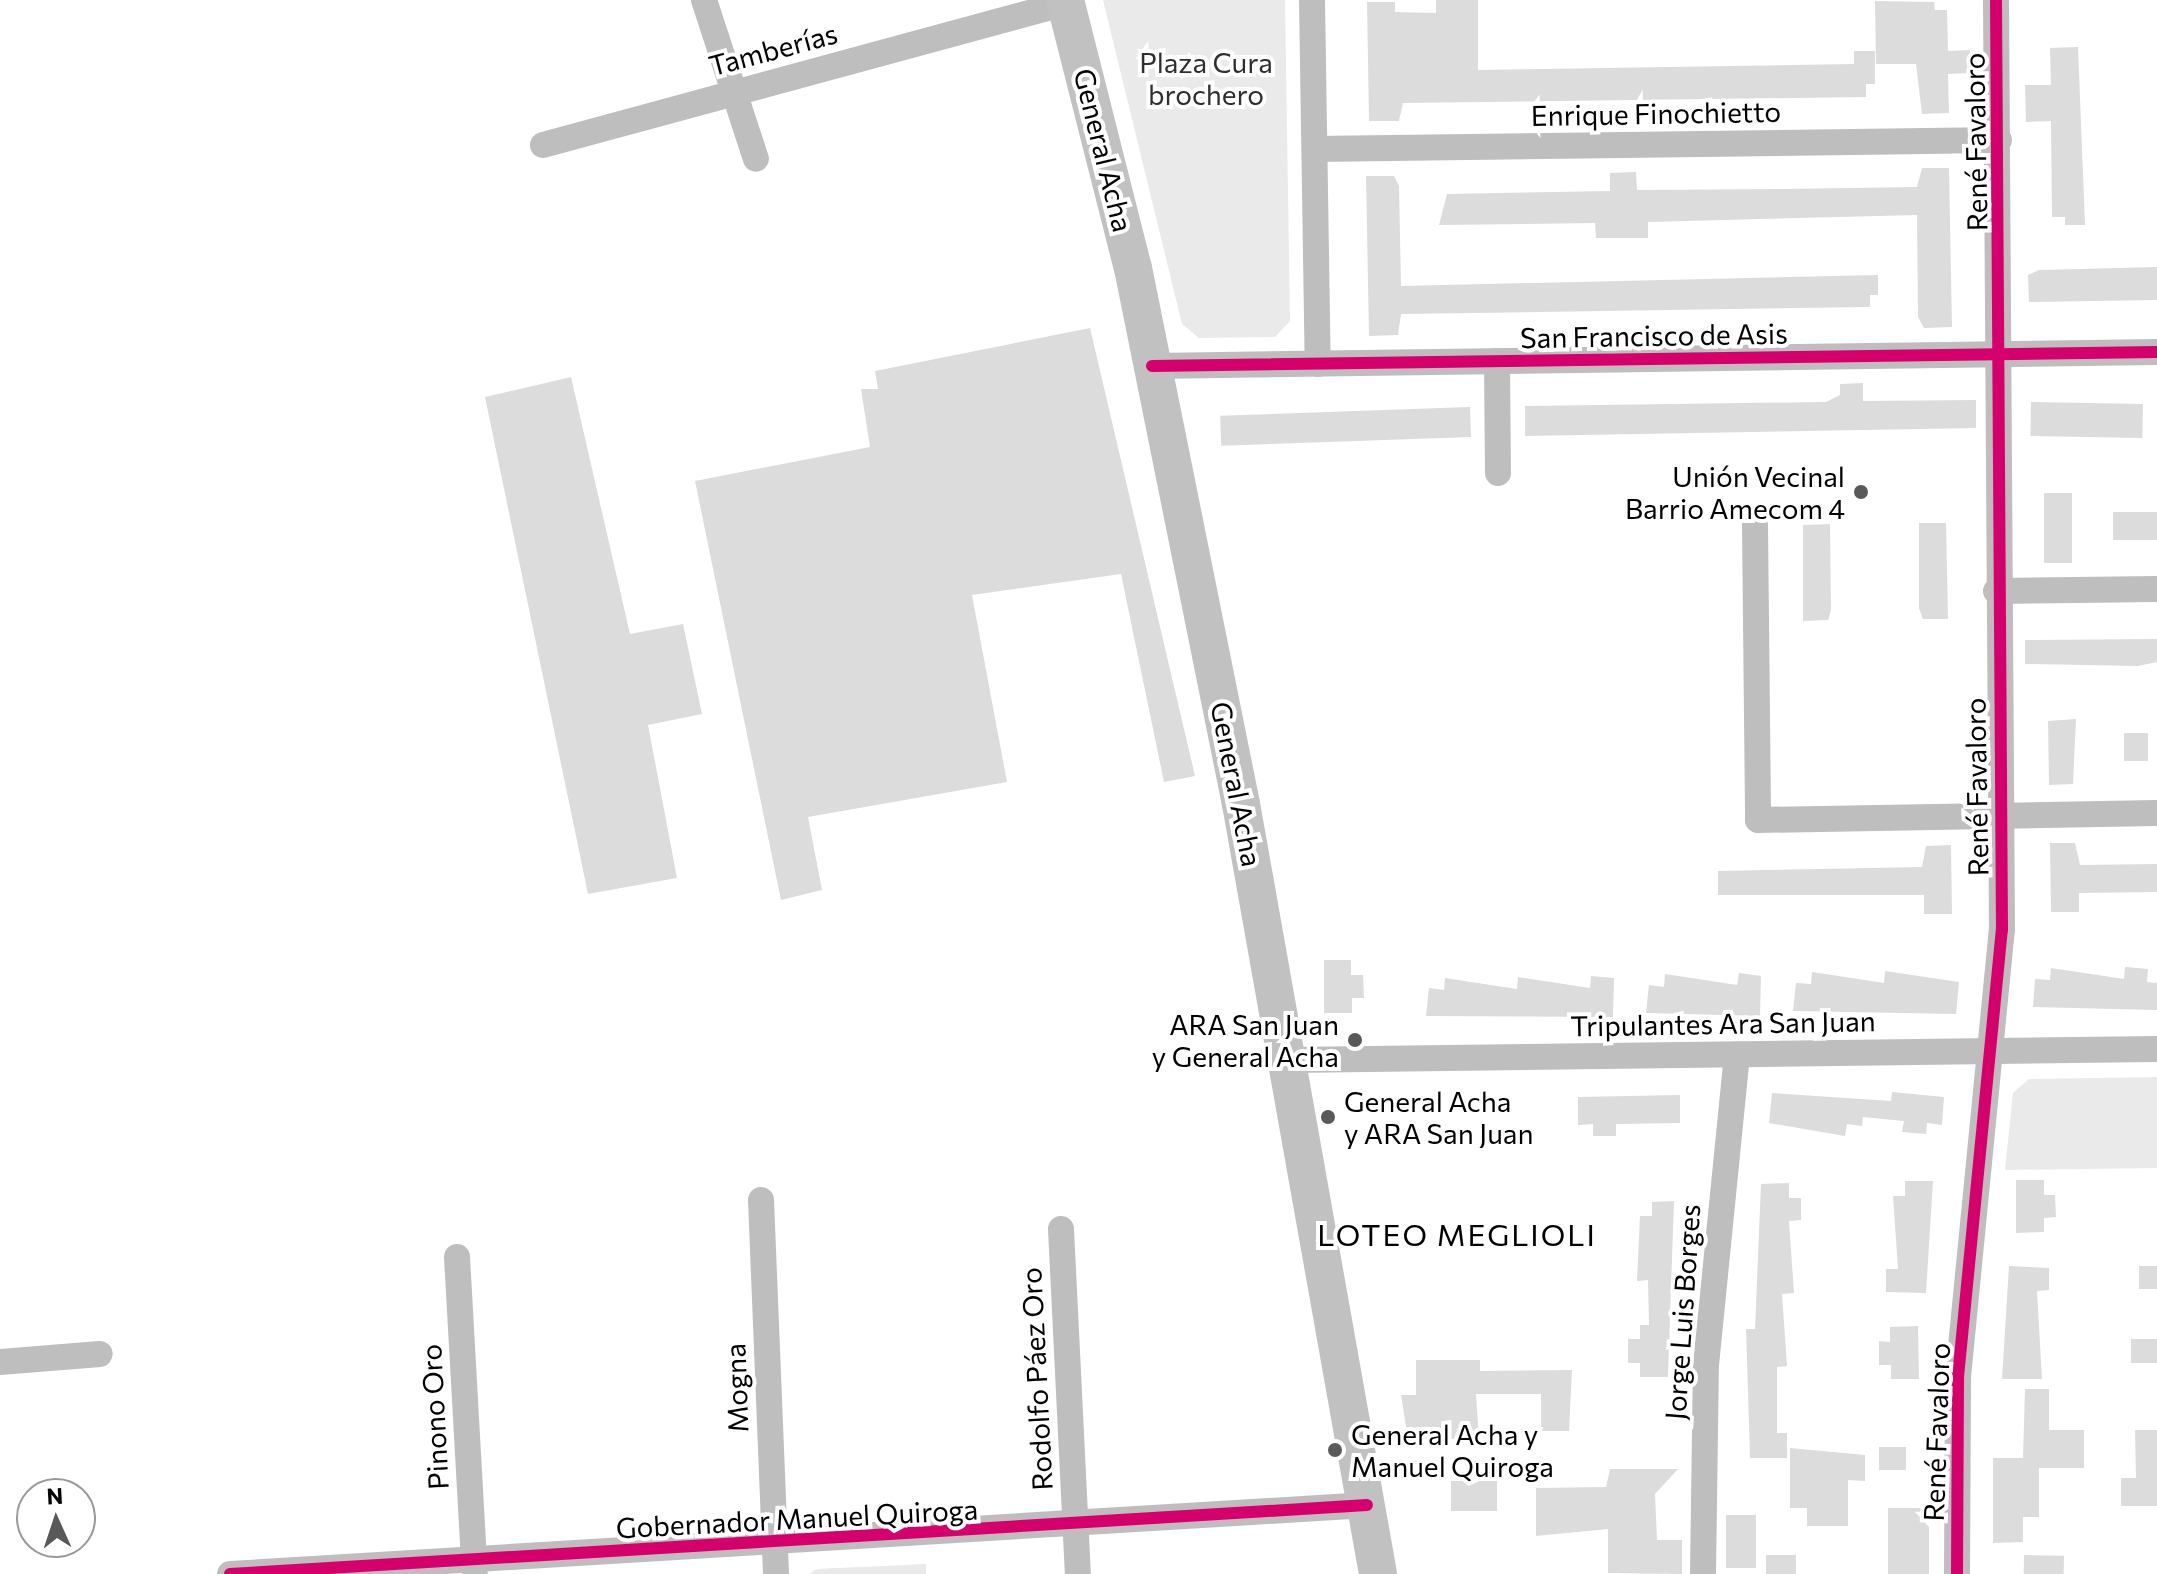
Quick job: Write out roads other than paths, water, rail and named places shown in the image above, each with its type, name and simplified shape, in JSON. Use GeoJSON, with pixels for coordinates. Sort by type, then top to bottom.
{"type":"FeatureCollection","features":[{"type":"Feature","properties":{"kind":"main road","name":"General Acha"},"geometry":{"type":"LineString","coordinates":[[1066,2],[1152,366],[1290,1060],[1378,1574]]}},
{"type":"Feature","properties":{"kind":"street"},"geometry":{"type":"LineString","coordinates":[[704,0],[731,94],[756,159]]}},
{"type":"Feature","properties":{"kind":"street"},"geometry":{"type":"LineString","coordinates":[[1312,0],[1318,364]]}},
{"type":"Feature","properties":{"kind":"street","name":"René Favaloro"},"geometry":{"type":"LineString","coordinates":[[1957,1574],[1958,1377],[2002,930],[1996,591],[2003,354],[1996,0]]}},
{"type":"Feature","properties":{"kind":"street","name":"Tamberías"},"geometry":{"type":"LineString","coordinates":[[543,145],[1066,2]]}},
{"type":"Feature","properties":{"kind":"street","name":"Enrique Finochietto"},"geometry":{"type":"LineString","coordinates":[[1315,149],[1999,140]]}},
{"type":"Feature","properties":{"kind":"street","name":"San Francisco de Asis"},"geometry":{"type":"LineString","coordinates":[[1152,366],[2157,352]]}},
{"type":"Feature","properties":{"kind":"street"},"geometry":{"type":"LineString","coordinates":[[1497,361],[1498,473]]}},
{"type":"Feature","properties":{"kind":"street"},"geometry":{"type":"LineString","coordinates":[[1755,525],[1758,820],[2157,813]]}},
{"type":"Feature","properties":{"kind":"street"},"geometry":{"type":"LineString","coordinates":[[1996,591],[2157,589]]}},
{"type":"Feature","properties":{"kind":"street","name":"Tripulantes Ara San Juan"},"geometry":{"type":"LineString","coordinates":[[1290,1060],[2157,1049]]}},
{"type":"Feature","properties":{"kind":"street","name":"Jorge Luis Borges"},"geometry":{"type":"LineString","coordinates":[[1703,1574],[1706,1365],[1737,1055]]}},
{"type":"Feature","properties":{"kind":"street","name":"Mogna"},"geometry":{"type":"LineString","coordinates":[[761,1200],[776,1574]]}},
{"type":"Feature","properties":{"kind":"street","name":"Rodolfo Páez Oro"},"geometry":{"type":"LineString","coordinates":[[1061,1229],[1078,1574]]}},
{"type":"Feature","properties":{"kind":"street","name":"Pinono Oro"},"geometry":{"type":"LineString","coordinates":[[457,1257],[475,1567]]}},
{"type":"Feature","properties":{"kind":"street"},"geometry":{"type":"LineString","coordinates":[[0,1362],[100,1354]]}},
{"type":"Feature","properties":{"kind":"street","name":"Gobernador Manuel Quiroga"},"geometry":{"type":"LineString","coordinates":[[230,1574],[475,1567],[1367,1505]]}},
{"type":"Feature","properties":{"kind":"place","name":"Unión Vecinal Barrio Amecom 4"},"geometry":{"type":"Point","coordinates":[1861,492]}},
{"type":"Feature","properties":{"kind":"place","name":"ARA San Juan y General Acha"},"geometry":{"type":"Point","coordinates":[1355,1040]}},
{"type":"Feature","properties":{"kind":"place","name":"General Acha y ARA San Juan"},"geometry":{"type":"Point","coordinates":[1328,1117]}},
{"type":"Feature","properties":{"kind":"place","name":"General Acha y Manuel Quiroga"},"geometry":{"type":"Point","coordinates":[1335,1450]}},
{"type":"Feature","properties":{"kind":"district","name":"LOTEO MEGLIOLI"},"geometry":{"type":"Point","coordinates":[1457,1234]}},
{"type":"Feature","properties":{"kind":"park label","name":"Plaza Cura brochero"},"geometry":{"type":"Point","coordinates":[1206,78]}}]}
